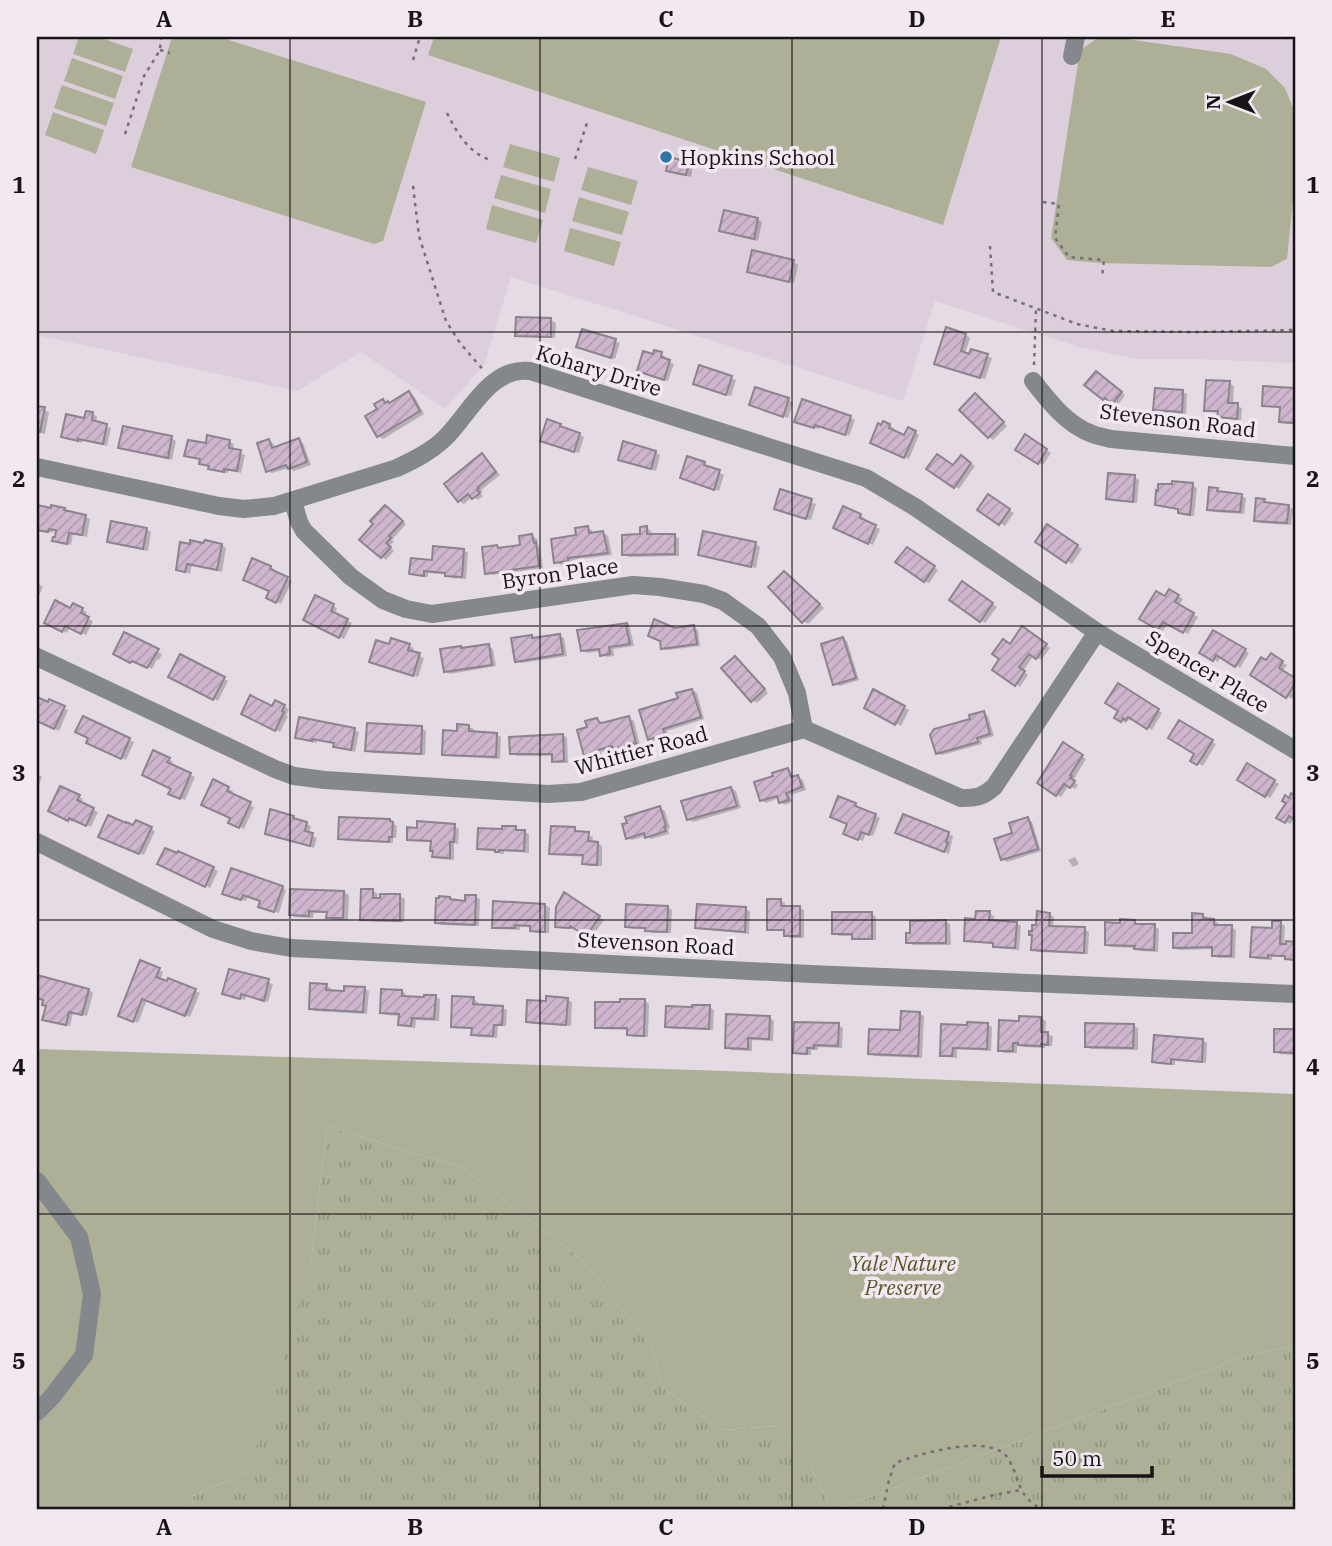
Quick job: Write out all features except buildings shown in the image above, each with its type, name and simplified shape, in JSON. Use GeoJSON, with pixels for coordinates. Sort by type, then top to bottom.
{"type":"FeatureCollection","features":[{"type":"Feature","properties":{"kind":"street"},"geometry":{"type":"LineString","coordinates":[[1072,56],[1076,37]]}},
{"type":"Feature","properties":{"kind":"street","name":"Kohary Drive"},"geometry":{"type":"LineString","coordinates":[[495,381],[511,372],[530,372],[866,478],[915,507],[1097,632]]}},
{"type":"Feature","properties":{"kind":"street"},"geometry":{"type":"LineString","coordinates":[[37,467],[219,506],[258,508],[293,501],[397,468],[416,459],[445,438],[495,381]]}},
{"type":"Feature","properties":{"kind":"street","name":"Stevenson Road"},"geometry":{"type":"LineString","coordinates":[[1033,381],[1049,401],[1089,433],[1111,439],[1295,456]]}},
{"type":"Feature","properties":{"kind":"street","name":"Byron Place"},"geometry":{"type":"LineString","coordinates":[[293,501],[299,522],[313,541],[351,577],[383,600],[406,610],[432,614],[633,585],[684,590],[723,601],[758,626],[782,657],[797,693],[804,729]]}},
{"type":"Feature","properties":{"kind":"street"},"geometry":{"type":"LineString","coordinates":[[804,729],[961,798],[976,798],[994,787],[1097,632]]}},
{"type":"Feature","properties":{"kind":"street","name":"Spencer Place"},"geometry":{"type":"LineString","coordinates":[[1097,632],[1295,750]]}},
{"type":"Feature","properties":{"kind":"street","name":"Whittier Road"},"geometry":{"type":"LineString","coordinates":[[37,657],[275,769],[294,776],[325,780],[548,794],[580,792],[804,729]]}},
{"type":"Feature","properties":{"kind":"street","name":"Stevenson Road"},"geometry":{"type":"LineString","coordinates":[[37,842],[213,929],[251,941],[291,948],[811,974],[1295,994]]}},
{"type":"Feature","properties":{"kind":"street"},"geometry":{"type":"LineString","coordinates":[[37,1181],[79,1237],[92,1294],[84,1356],[37,1412]]}},
{"type":"Feature","properties":{"kind":"path"},"geometry":{"type":"LineString","coordinates":[[124,134],[144,75],[160,50],[161,37]]}},
{"type":"Feature","properties":{"kind":"path"},"geometry":{"type":"LineString","coordinates":[[413,60],[420,37]]}},
{"type":"Feature","properties":{"kind":"path"},"geometry":{"type":"LineString","coordinates":[[1224,37],[1295,38]]}},
{"type":"Feature","properties":{"kind":"path"},"geometry":{"type":"LineString","coordinates":[[160,50],[170,53]]}},
{"type":"Feature","properties":{"kind":"path"},"geometry":{"type":"LineString","coordinates":[[447,113],[467,145],[490,160]]}},
{"type":"Feature","properties":{"kind":"path"},"geometry":{"type":"LineString","coordinates":[[575,159],[588,120]]}},
{"type":"Feature","properties":{"kind":"path"},"geometry":{"type":"LineString","coordinates":[[413,186],[419,236],[446,321],[469,354],[495,381]]}},
{"type":"Feature","properties":{"kind":"path"},"geometry":{"type":"LineString","coordinates":[[1043,202],[1059,204],[1055,237],[1069,257],[1104,260],[1102,277]]}},
{"type":"Feature","properties":{"kind":"path"},"geometry":{"type":"LineString","coordinates":[[990,246],[993,292],[1077,324],[1113,331],[1295,330]]}},
{"type":"Feature","properties":{"kind":"path"},"geometry":{"type":"LineString","coordinates":[[1033,381],[1036,309]]}},
{"type":"Feature","properties":{"kind":"path"},"geometry":{"type":"LineString","coordinates":[[883,1509],[895,1463],[940,1449],[963,1446],[993,1448],[1008,1457],[1024,1496],[1041,1509]]}},
{"type":"Feature","properties":{"kind":"path"},"geometry":{"type":"LineString","coordinates":[[941,1509],[1021,1490]]}},
{"type":"Feature","properties":{"kind":"shaded area","name":"Hopkins School"},"geometry":{"type":"Polygon","coordinates":[[[37,37],[1295,37],[1295,363],[1136,359],[1079,347],[935,301],[903,401],[511,277],[484,365],[445,409],[361,352],[297,391],[37,335],[37,37]]]}},
{"type":"Feature","properties":{"kind":"green space"},"geometry":{"type":"Polygon","coordinates":[[[79,37],[98,37],[133,49],[125,72],[73,54],[79,37]]]}},
{"type":"Feature","properties":{"kind":"green space"},"geometry":{"type":"Polygon","coordinates":[[[172,37],[219,37],[426,102],[383,241],[374,244],[131,167],[172,37]]]}},
{"type":"Feature","properties":{"kind":"green space"},"geometry":{"type":"Polygon","coordinates":[[[434,37],[1001,37],[943,225],[428,55],[434,37]]]}},
{"type":"Feature","properties":{"kind":"green space"},"geometry":{"type":"Polygon","coordinates":[[[1099,37],[1231,54],[1266,69],[1285,88],[1295,113],[1295,180],[1287,259],[1271,267],[1067,260],[1051,238],[1080,50],[1099,37]]]}},
{"type":"Feature","properties":{"kind":"green space"},"geometry":{"type":"Polygon","coordinates":[[[72,58],[123,76],[115,99],[64,81],[72,58]]]}},
{"type":"Feature","properties":{"kind":"green space"},"geometry":{"type":"Polygon","coordinates":[[[62,85],[114,103],[106,126],[54,108],[62,85]]]}},
{"type":"Feature","properties":{"kind":"green space"},"geometry":{"type":"Polygon","coordinates":[[[53,112],[104,130],[96,154],[45,135],[53,112]]]}},
{"type":"Feature","properties":{"kind":"green space"},"geometry":{"type":"Polygon","coordinates":[[[510,144],[560,158],[554,182],[503,167],[510,144]]]}},
{"type":"Feature","properties":{"kind":"green space"},"geometry":{"type":"Polygon","coordinates":[[[588,167],[638,181],[631,205],[581,190],[588,167]]]}},
{"type":"Feature","properties":{"kind":"green space"},"geometry":{"type":"Polygon","coordinates":[[[501,175],[551,189],[545,213],[494,198],[501,175]]]}},
{"type":"Feature","properties":{"kind":"green space"},"geometry":{"type":"Polygon","coordinates":[[[579,197],[629,212],[622,235],[572,221],[579,197]]]}},
{"type":"Feature","properties":{"kind":"green space"},"geometry":{"type":"Polygon","coordinates":[[[492,205],[543,220],[536,243],[486,229],[492,205]]]}},
{"type":"Feature","properties":{"kind":"green space"},"geometry":{"type":"Polygon","coordinates":[[[570,228],[621,242],[614,266],[564,251],[570,228]]]}},
{"type":"Feature","properties":{"kind":"green space","name":"Yale Nature Preserve"},"geometry":{"type":"Polygon","coordinates":[[[37,1049],[726,1071],[1295,1094],[1295,1345],[1243,1357],[838,1509],[831,1509],[809,1463],[777,1426],[723,1430],[663,1388],[651,1345],[583,1261],[463,1168],[327,1126],[311,1262],[269,1411],[247,1472],[193,1496],[191,1509],[37,1509],[37,1049]]]}},
{"type":"Feature","properties":{"kind":"green space"},"geometry":{"type":"Polygon","coordinates":[[[327,1126],[463,1168],[583,1261],[651,1345],[663,1388],[723,1430],[777,1426],[809,1463],[831,1509],[191,1509],[193,1496],[247,1472],[311,1262],[327,1126]]]}},
{"type":"Feature","properties":{"kind":"green space"},"geometry":{"type":"Polygon","coordinates":[[[1295,1345],[1295,1509],[838,1509],[1243,1357],[1295,1345]]]}},
{"type":"Feature","properties":{"kind":"place","name":"Hopkins School"},"geometry":{"type":"Point","coordinates":[666,157]}}]}
